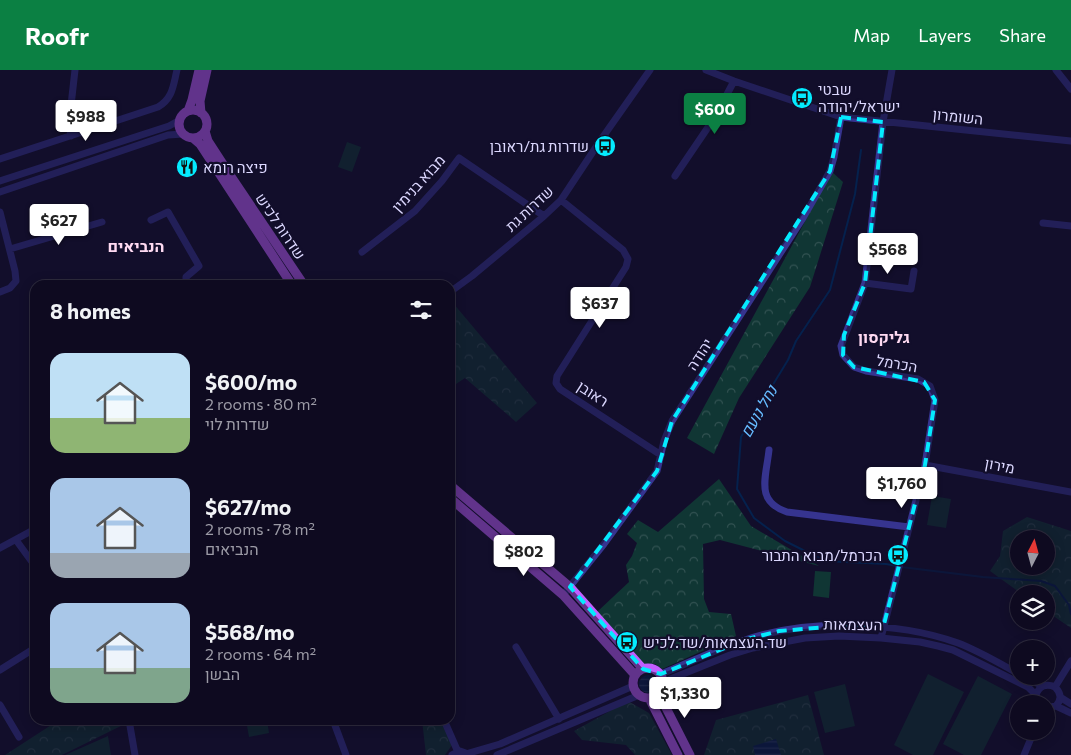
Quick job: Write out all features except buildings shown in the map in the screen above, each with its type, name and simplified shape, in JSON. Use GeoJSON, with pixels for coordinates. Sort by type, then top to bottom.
{"type":"FeatureCollection","features":[{"type":"Feature","properties":{"kind":"main road"},"geometry":{"type":"LineString","coordinates":[[188,111],[199,70]]}},
{"type":"Feature","properties":{"kind":"main road"},"geometry":{"type":"LineString","coordinates":[[201,113],[200,101],[207,70]]}},
{"type":"Feature","properties":{"kind":"main road"},"geometry":{"type":"LineString","coordinates":[[194,110],[201,113],[207,123],[205,131],[198,137],[192,138],[183,134],[180,128],[182,115],[194,110]]}},
{"type":"Feature","properties":{"kind":"main road","name":"שדרות לכיש"},"geometry":{"type":"LineString","coordinates":[[205,131],[208,140],[232,178],[301,280]]}},
{"type":"Feature","properties":{"kind":"main road","name":"שדרות לכיש"},"geometry":{"type":"LineString","coordinates":[[192,138],[200,144],[289,280]]}},
{"type":"Feature","properties":{"kind":"main road"},"geometry":{"type":"LineString","coordinates":[[455,489],[570,587],[643,669]]}},
{"type":"Feature","properties":{"kind":"main road"},"geometry":{"type":"LineString","coordinates":[[455,502],[563,595],[635,675]]}},
{"type":"Feature","properties":{"kind":"main road"},"geometry":{"type":"LineString","coordinates":[[658,694],[649,698],[638,695],[633,686],[635,675],[643,669],[651,668],[662,678],[658,694],[690,755]]}},
{"type":"Feature","properties":{"kind":"main road"},"geometry":{"type":"LineString","coordinates":[[649,698],[678,755]]}},
{"type":"Feature","properties":{"kind":"street"},"geometry":{"type":"LineString","coordinates":[[71,136],[69,123],[75,70]]}},
{"type":"Feature","properties":{"kind":"street"},"geometry":{"type":"LineString","coordinates":[[0,159],[158,107],[165,103],[171,94],[177,70]]}},
{"type":"Feature","properties":{"kind":"street","name":"שדרות גת"},"geometry":{"type":"LineString","coordinates":[[455,288],[561,200],[649,70]]}},
{"type":"Feature","properties":{"kind":"street","name":"השומרון"},"geometry":{"type":"LineString","coordinates":[[707,70],[841,117],[1071,141]]}},
{"type":"Feature","properties":{"kind":"street","name":"הכרמל"},"geometry":{"type":"LineString","coordinates":[[881,638],[924,464],[935,405],[934,394],[930,386],[918,379],[866,371],[854,367],[843,355],[841,346],[865,284],[892,70]]}},
{"type":"Feature","properties":{"kind":"street"},"geometry":{"type":"LineString","coordinates":[[1056,70],[1071,89]]}},
{"type":"Feature","properties":{"kind":"street"},"geometry":{"type":"LineString","coordinates":[[675,176],[715,117],[734,81]]}},
{"type":"Feature","properties":{"kind":"street","name":"יהודה"},"geometry":{"type":"LineString","coordinates":[[563,595],[615,530],[657,471],[664,442],[672,421],[803,218],[830,171],[841,117]]}},
{"type":"Feature","properties":{"kind":"street"},"geometry":{"type":"LineString","coordinates":[[0,181],[169,126],[180,120]]}},
{"type":"Feature","properties":{"kind":"street"},"geometry":{"type":"LineString","coordinates":[[0,192],[168,135],[183,134]]}},
{"type":"Feature","properties":{"kind":"street","name":"מבוא בנימין"},"geometry":{"type":"LineString","coordinates":[[362,252],[415,211],[442,181],[459,158],[544,216]]}},
{"type":"Feature","properties":{"kind":"street","name":"ראובן"},"geometry":{"type":"LineString","coordinates":[[561,200],[623,250],[628,259],[626,268],[557,376],[556,383],[560,389],[661,455]]}},
{"type":"Feature","properties":{"kind":"street"},"geometry":{"type":"LineString","coordinates":[[0,212],[16,281],[10,288],[0,292]]}},
{"type":"Feature","properties":{"kind":"street"},"geometry":{"type":"LineString","coordinates":[[151,220],[168,212],[199,266],[186,277],[186,280]]}},
{"type":"Feature","properties":{"kind":"street"},"geometry":{"type":"LineString","coordinates":[[10,249],[102,222]]}},
{"type":"Feature","properties":{"kind":"street"},"geometry":{"type":"LineString","coordinates":[[1043,223],[1071,226]]}},
{"type":"Feature","properties":{"kind":"street"},"geometry":{"type":"LineString","coordinates":[[865,284],[911,289],[914,271]]}},
{"type":"Feature","properties":{"kind":"street"},"geometry":{"type":"LineString","coordinates":[[769,450],[765,489],[767,499],[771,505],[787,512],[909,527]]}},
{"type":"Feature","properties":{"kind":"street","name":"מירון"},"geometry":{"type":"LineString","coordinates":[[924,464],[1071,492]]}},
{"type":"Feature","properties":{"kind":"street"},"geometry":{"type":"LineString","coordinates":[[0,548],[30,532]]}},
{"type":"Feature","properties":{"kind":"street"},"geometry":{"type":"LineString","coordinates":[[16,540],[30,559]]}},
{"type":"Feature","properties":{"kind":"street","name":"העצמאות"},"geometry":{"type":"LineString","coordinates":[[662,678],[744,640],[779,631],[841,626],[884,628],[922,633],[957,643],[981,653],[1010,669]]}},
{"type":"Feature","properties":{"kind":"street","name":"העצמאות"},"geometry":{"type":"LineString","coordinates":[[662,678],[771,643],[804,638],[839,636],[920,642],[953,650],[1028,687],[1036,695]]}},
{"type":"Feature","properties":{"kind":"street"},"geometry":{"type":"LineString","coordinates":[[516,646],[559,719]]}},
{"type":"Feature","properties":{"kind":"street"},"geometry":{"type":"LineString","coordinates":[[0,670],[30,651]]}},
{"type":"Feature","properties":{"kind":"street"},"geometry":{"type":"LineString","coordinates":[[1055,687],[1071,660]]}},
{"type":"Feature","properties":{"kind":"street"},"geometry":{"type":"LineString","coordinates":[[446,725],[455,753],[470,754],[500,744],[633,686]]}},
{"type":"Feature","properties":{"kind":"street"},"geometry":{"type":"LineString","coordinates":[[1036,695],[1043,686],[1055,687],[1060,697],[1056,706],[1071,713]]}},
{"type":"Feature","properties":{"kind":"street"},"geometry":{"type":"LineString","coordinates":[[498,755],[638,695]]}},
{"type":"Feature","properties":{"kind":"street"},"geometry":{"type":"LineString","coordinates":[[1060,697],[1071,704]]}},
{"type":"Feature","properties":{"kind":"street"},"geometry":{"type":"LineString","coordinates":[[0,705],[19,737]]}},
{"type":"Feature","properties":{"kind":"street"},"geometry":{"type":"LineString","coordinates":[[129,725],[135,755]]}},
{"type":"Feature","properties":{"kind":"street"},"geometry":{"type":"LineString","coordinates":[[335,725],[346,755]]}},
{"type":"Feature","properties":{"kind":"street"},"geometry":{"type":"LineString","coordinates":[[1024,755],[1030,740]]}},
{"type":"Feature","properties":{"kind":"highlighted area"},"geometry":{"type":"Polygon","coordinates":[[[841,117],[883,122],[865,283],[844,335],[843,355],[854,367],[924,382],[935,400],[925,465],[883,628],[841,626],[779,631],[744,640],[661,674],[643,669],[570,587],[657,471],[672,421],[830,171],[841,117]]]}},
{"type":"Feature","properties":{"kind":"green space"},"geometry":{"type":"Polygon","coordinates":[[[347,142],[361,147],[352,172],[338,167],[347,142]]]}},
{"type":"Feature","properties":{"kind":"green space"},"geometry":{"type":"Polygon","coordinates":[[[832,172],[843,182],[810,287],[739,398],[714,454],[687,438],[832,172]]]}},
{"type":"Feature","properties":{"kind":"green space"},"geometry":{"type":"Polygon","coordinates":[[[455,305],[537,403],[516,422],[465,378],[455,385],[455,305]]]}},
{"type":"Feature","properties":{"kind":"green space"},"geometry":{"type":"Polygon","coordinates":[[[719,479],[751,526],[819,566],[720,540],[703,544],[704,599],[709,612],[731,614],[736,636],[662,669],[655,664],[644,664],[597,612],[629,582],[626,565],[637,543],[627,534],[638,520],[658,532],[719,479]]]}},
{"type":"Feature","properties":{"kind":"green space"},"geometry":{"type":"Polygon","coordinates":[[[932,496],[951,499],[946,528],[927,525],[932,496]]]}},
{"type":"Feature","properties":{"kind":"green space"},"geometry":{"type":"Polygon","coordinates":[[[1027,517],[1071,531],[1071,628],[1055,617],[1055,585],[1010,585],[990,571],[1000,556],[1003,531],[1027,517]]]}},
{"type":"Feature","properties":{"kind":"green space"},"geometry":{"type":"Polygon","coordinates":[[[815,571],[831,572],[829,598],[813,596],[815,571]]]}},
{"type":"Feature","properties":{"kind":"green space"},"geometry":{"type":"Polygon","coordinates":[[[928,674],[964,692],[933,755],[913,755],[894,745],[928,674]]]}},
{"type":"Feature","properties":{"kind":"green space"},"geometry":{"type":"Polygon","coordinates":[[[978,676],[1012,694],[981,755],[964,755],[943,744],[978,676]]]}},
{"type":"Feature","properties":{"kind":"green space"},"geometry":{"type":"Polygon","coordinates":[[[845,684],[855,726],[825,733],[814,692],[845,684]]]}},
{"type":"Feature","properties":{"kind":"green space"},"geometry":{"type":"Polygon","coordinates":[[[808,695],[824,755],[704,755],[716,720],[808,695]]]}},
{"type":"Feature","properties":{"kind":"green space"},"geometry":{"type":"Polygon","coordinates":[[[628,701],[649,713],[672,755],[635,755],[626,745],[582,740],[574,731],[628,701]]]}},
{"type":"Feature","properties":{"kind":"green space"},"geometry":{"type":"Polygon","coordinates":[[[51,725],[123,725],[62,755],[5,755],[51,725]]]}},
{"type":"Feature","properties":{"kind":"green space"},"geometry":{"type":"Polygon","coordinates":[[[247,725],[268,725],[269,733],[249,737],[247,725]]]}},
{"type":"Feature","properties":{"kind":"green space"},"geometry":{"type":"Polygon","coordinates":[[[423,725],[443,725],[452,745],[445,755],[426,755],[423,725]]]}},
{"type":"Feature","properties":{"kind":"green space"},"geometry":{"type":"Polygon","coordinates":[[[108,736],[111,755],[65,755],[108,736]]]}},
{"type":"Feature","properties":{"kind":"water"},"geometry":{"type":"Polygon","coordinates":[[[648,675],[654,678],[657,684],[654,690],[648,693],[642,690],[639,684],[642,678],[648,675]]]}},
{"type":"Feature","properties":{"kind":"water"},"geometry":{"type":"Polygon","coordinates":[[[776,739],[781,755],[755,755],[753,746],[776,739]]]}},
{"type":"Feature","properties":{"kind":"waterway","name":"נחל נועם"},"geometry":{"type":"LineString","coordinates":[[861,150],[855,194],[830,290],[796,341],[788,360],[741,437],[737,489],[754,518],[785,541],[825,561],[897,566]]}},
{"type":"Feature","properties":{"kind":"waterway","name":"נחל נועם"},"geometry":{"type":"LineString","coordinates":[[901,567],[983,577],[1041,581],[1055,586],[1069,605],[1071,614]]}},
{"type":"Feature","properties":{"kind":"place","name":"שבטי ישראל/יהודה"},"geometry":{"type":"Point","coordinates":[802,98]}},
{"type":"Feature","properties":{"kind":"place","name":"שדרות גת/ראובן"},"geometry":{"type":"Point","coordinates":[605,146]}},
{"type":"Feature","properties":{"kind":"place","name":"פיצה רומא"},"geometry":{"type":"Point","coordinates":[187,167]}},
{"type":"Feature","properties":{"kind":"place","name":"הכרמל/מבוא התבור"},"geometry":{"type":"Point","coordinates":[898,555]}},
{"type":"Feature","properties":{"kind":"place","name":"שד.העצמאות/שד.לכיש"},"geometry":{"type":"Point","coordinates":[627,642]}},
{"type":"Feature","properties":{"kind":"district","name":"הנביאים"},"geometry":{"type":"Point","coordinates":[136,245]}},
{"type":"Feature","properties":{"kind":"district","name":"גליקסון"},"geometry":{"type":"Point","coordinates":[884,336]}}]}
